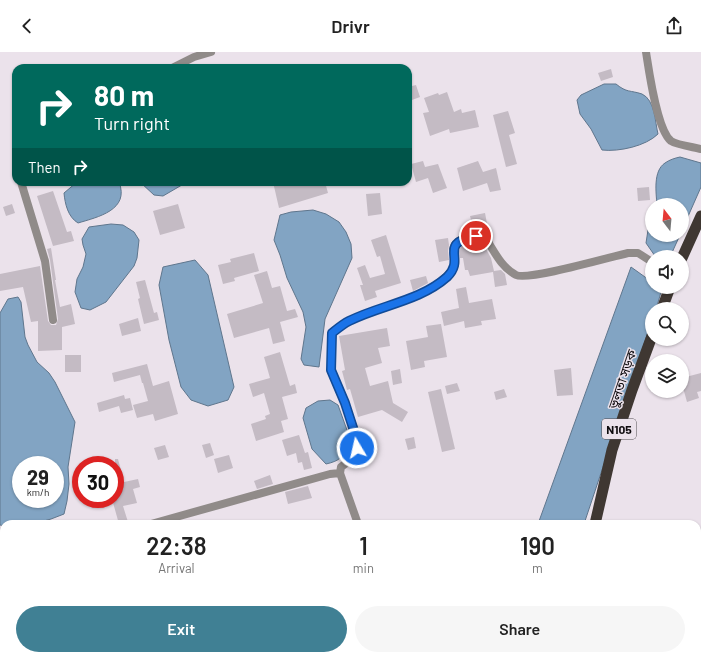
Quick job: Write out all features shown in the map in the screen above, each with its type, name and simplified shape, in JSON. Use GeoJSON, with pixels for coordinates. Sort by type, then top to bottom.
{"type":"FeatureCollection","features":[{"type":"Feature","properties":{"kind":"highway"},"geometry":{"type":"LineString","coordinates":[[686,250],[701,216]]}},
{"type":"Feature","properties":{"kind":"highway","name":"ভুলতা সড়ক"},"geometry":{"type":"LineString","coordinates":[[596,520],[612,450],[648,346]]}},
{"type":"Feature","properties":{"kind":"street"},"geometry":{"type":"LineString","coordinates":[[180,64],[194,57],[211,52]]}},
{"type":"Feature","properties":{"kind":"street"},"geometry":{"type":"LineString","coordinates":[[646,52],[658,113],[663,130],[671,141],[701,149]]}},
{"type":"Feature","properties":{"kind":"street"},"geometry":{"type":"LineString","coordinates":[[22,186],[45,260],[53,320]]}},
{"type":"Feature","properties":{"kind":"street"},"geometry":{"type":"LineString","coordinates":[[357,520],[340,473],[341,467],[349,461],[357,448],[356,437],[345,403],[331,370],[332,333],[348,321],[416,295],[438,283],[448,276],[455,263],[453,249],[456,244],[464,239],[476,236],[485,237],[502,265],[522,277],[542,274],[628,253],[638,254],[645,258]]}},
{"type":"Feature","properties":{"kind":"street"},"geometry":{"type":"LineString","coordinates":[[166,520],[330,474],[340,473]]}},
{"type":"Feature","properties":{"kind":"water"},"geometry":{"type":"Polygon","coordinates":[[[604,84],[616,84],[626,90],[642,94],[646,97],[652,106],[658,134],[647,142],[632,147],[616,150],[602,150],[591,129],[580,114],[577,100],[581,95],[604,84]]]}},
{"type":"Feature","properties":{"kind":"water"},"geometry":{"type":"Polygon","coordinates":[[[680,157],[701,163],[701,187],[689,214],[689,198],[657,198],[656,182],[659,171],[665,163],[680,157]]]}},
{"type":"Feature","properties":{"kind":"water"},"geometry":{"type":"Polygon","coordinates":[[[72,186],[120,186],[121,192],[120,199],[116,206],[110,211],[103,215],[78,223],[69,214],[64,193],[72,186]]]}},
{"type":"Feature","properties":{"kind":"water"},"geometry":{"type":"Polygon","coordinates":[[[144,186],[180,186],[163,196],[154,195],[144,186]]]}},
{"type":"Feature","properties":{"kind":"water"},"geometry":{"type":"Polygon","coordinates":[[[313,210],[326,214],[339,222],[346,232],[351,244],[352,258],[325,319],[319,367],[304,365],[301,359],[306,327],[303,312],[287,278],[274,240],[280,215],[291,212],[313,210]]]}},
{"type":"Feature","properties":{"kind":"water"},"geometry":{"type":"Polygon","coordinates":[[[111,224],[123,225],[134,232],[139,240],[137,258],[134,266],[106,302],[90,310],[81,308],[75,292],[77,279],[83,267],[86,254],[82,239],[89,227],[111,224]]]}},
{"type":"Feature","properties":{"kind":"water"},"geometry":{"type":"Polygon","coordinates":[[[677,242],[673,250],[651,250],[646,243],[677,242]]]}},
{"type":"Feature","properties":{"kind":"water"},"geometry":{"type":"Polygon","coordinates":[[[195,260],[208,275],[234,387],[228,400],[208,406],[191,400],[181,387],[169,340],[159,285],[163,267],[195,260]]]}},
{"type":"Feature","properties":{"kind":"water"},"geometry":{"type":"Polygon","coordinates":[[[631,267],[645,277],[645,294],[660,294],[658,302],[645,302],[645,341],[585,520],[539,520],[631,267]]]}},
{"type":"Feature","properties":{"kind":"water"},"geometry":{"type":"Polygon","coordinates":[[[18,297],[21,302],[25,337],[28,345],[37,362],[49,373],[55,382],[75,422],[68,467],[69,484],[64,514],[47,520],[0,520],[0,313],[8,299],[18,297]]]}},
{"type":"Feature","properties":{"kind":"water"},"geometry":{"type":"Polygon","coordinates":[[[330,400],[338,405],[352,444],[347,452],[341,457],[326,464],[312,449],[303,418],[306,408],[318,401],[330,400]]]}},
{"type":"Feature","properties":{"kind":"building"},"geometry":{"type":"Polygon","coordinates":[[[611,69],[613,77],[601,81],[598,73],[611,69]]]}},
{"type":"Feature","properties":{"kind":"building"},"geometry":{"type":"Polygon","coordinates":[[[416,85],[420,97],[412,100],[412,86],[416,85]]]}},
{"type":"Feature","properties":{"kind":"building"},"geometry":{"type":"Polygon","coordinates":[[[447,92],[454,112],[461,109],[462,113],[475,110],[479,127],[450,133],[449,129],[430,136],[423,113],[429,112],[424,98],[438,93],[439,95],[447,92]]]}},
{"type":"Feature","properties":{"kind":"building"},"geometry":{"type":"Polygon","coordinates":[[[508,111],[515,133],[509,135],[517,164],[506,167],[493,115],[508,111]]]}},
{"type":"Feature","properties":{"kind":"building"},"geometry":{"type":"Polygon","coordinates":[[[423,161],[425,167],[438,164],[447,188],[433,193],[428,178],[416,182],[412,164],[423,161]]]}},
{"type":"Feature","properties":{"kind":"building"},"geometry":{"type":"Polygon","coordinates":[[[478,161],[483,172],[496,168],[501,190],[490,192],[487,183],[463,191],[457,168],[478,161]]]}},
{"type":"Feature","properties":{"kind":"building"},"geometry":{"type":"Polygon","coordinates":[[[274,186],[326,186],[328,193],[279,208],[274,186]]]}},
{"type":"Feature","properties":{"kind":"building"},"geometry":{"type":"Polygon","coordinates":[[[649,187],[650,198],[638,201],[637,188],[649,187]]]}},
{"type":"Feature","properties":{"kind":"building"},"geometry":{"type":"Polygon","coordinates":[[[53,191],[67,232],[71,231],[74,241],[53,246],[37,196],[53,191]]]}},
{"type":"Feature","properties":{"kind":"building"},"geometry":{"type":"Polygon","coordinates":[[[380,193],[382,214],[368,216],[366,194],[380,193]]]}},
{"type":"Feature","properties":{"kind":"building"},"geometry":{"type":"Polygon","coordinates":[[[12,204],[15,213],[6,216],[3,207],[12,204]]]}},
{"type":"Feature","properties":{"kind":"building"},"geometry":{"type":"Polygon","coordinates":[[[178,204],[185,228],[160,235],[153,211],[178,204]]]}},
{"type":"Feature","properties":{"kind":"building"},"geometry":{"type":"Polygon","coordinates":[[[485,213],[488,229],[474,231],[470,216],[485,213]]]}},
{"type":"Feature","properties":{"kind":"building"},"geometry":{"type":"Polygon","coordinates":[[[386,235],[401,283],[375,291],[377,297],[365,301],[360,285],[363,285],[357,268],[365,265],[370,278],[385,274],[380,256],[377,257],[371,240],[386,235]]]}},
{"type":"Feature","properties":{"kind":"building"},"geometry":{"type":"Polygon","coordinates":[[[448,238],[449,260],[439,262],[435,240],[448,238]]]}},
{"type":"Feature","properties":{"kind":"building"},"geometry":{"type":"Polygon","coordinates":[[[482,242],[491,258],[494,271],[501,270],[505,274],[507,285],[495,287],[493,272],[470,276],[468,270],[465,270],[463,258],[460,258],[460,248],[463,245],[482,242]]]}},
{"type":"Feature","properties":{"kind":"building"},"geometry":{"type":"Polygon","coordinates":[[[51,248],[60,307],[71,304],[75,324],[62,327],[62,350],[38,351],[38,321],[31,322],[23,287],[0,291],[0,274],[40,266],[48,321],[51,325],[56,325],[58,319],[50,260],[47,249],[51,248]]]}},
{"type":"Feature","properties":{"kind":"building"},"geometry":{"type":"Polygon","coordinates":[[[254,253],[259,271],[234,278],[235,281],[223,284],[218,265],[231,262],[230,259],[254,253]]]}},
{"type":"Feature","properties":{"kind":"building"},"geometry":{"type":"Polygon","coordinates":[[[267,271],[272,288],[280,286],[287,311],[295,309],[298,317],[280,322],[285,341],[273,344],[269,328],[234,338],[227,314],[263,303],[254,275],[267,271]]]}},
{"type":"Feature","properties":{"kind":"building"},"geometry":{"type":"Polygon","coordinates":[[[426,276],[428,283],[413,291],[410,280],[426,276]]]}},
{"type":"Feature","properties":{"kind":"building"},"geometry":{"type":"Polygon","coordinates":[[[145,280],[154,313],[157,312],[159,320],[144,324],[138,299],[140,298],[136,282],[145,280]]]}},
{"type":"Feature","properties":{"kind":"building"},"geometry":{"type":"Polygon","coordinates":[[[466,287],[469,303],[492,299],[496,319],[481,321],[482,325],[465,328],[464,321],[444,326],[441,312],[459,308],[456,289],[466,287]]]}},
{"type":"Feature","properties":{"kind":"building"},"geometry":{"type":"Polygon","coordinates":[[[138,318],[141,331],[122,336],[119,324],[138,318]]]}},
{"type":"Feature","properties":{"kind":"building"},"geometry":{"type":"Polygon","coordinates":[[[441,324],[447,357],[424,361],[425,367],[411,370],[406,341],[428,337],[426,326],[441,324]]]}},
{"type":"Feature","properties":{"kind":"building"},"geometry":{"type":"Polygon","coordinates":[[[387,328],[390,346],[378,348],[382,363],[365,368],[370,386],[388,381],[393,403],[408,412],[402,422],[382,410],[358,417],[350,389],[347,390],[342,371],[345,370],[339,336],[387,328]]]}},
{"type":"Feature","properties":{"kind":"building"},"geometry":{"type":"Polygon","coordinates":[[[280,352],[290,386],[295,384],[297,393],[282,397],[288,419],[281,421],[284,432],[256,441],[251,424],[266,419],[265,416],[270,414],[264,393],[253,397],[249,384],[270,378],[264,357],[280,352]]]}},
{"type":"Feature","properties":{"kind":"building"},"geometry":{"type":"Polygon","coordinates":[[[65,355],[81,355],[81,372],[65,372],[65,355]]]}},
{"type":"Feature","properties":{"kind":"building"},"geometry":{"type":"Polygon","coordinates":[[[147,364],[153,386],[169,381],[178,414],[155,421],[153,414],[137,418],[133,405],[148,401],[140,375],[114,382],[112,373],[147,364]]]}},
{"type":"Feature","properties":{"kind":"building"},"geometry":{"type":"Polygon","coordinates":[[[571,368],[573,395],[557,396],[554,370],[571,368]]]}},
{"type":"Feature","properties":{"kind":"building"},"geometry":{"type":"Polygon","coordinates":[[[400,369],[402,383],[393,385],[391,371],[400,369]]]}},
{"type":"Feature","properties":{"kind":"building"},"geometry":{"type":"Polygon","coordinates":[[[701,373],[701,391],[697,392],[699,398],[687,402],[686,398],[689,398],[689,376],[701,373]]]}},
{"type":"Feature","properties":{"kind":"building"},"geometry":{"type":"Polygon","coordinates":[[[457,383],[460,391],[447,394],[445,386],[457,383]]]}},
{"type":"Feature","properties":{"kind":"building"},"geometry":{"type":"Polygon","coordinates":[[[441,389],[455,449],[442,452],[428,392],[441,389]]]}},
{"type":"Feature","properties":{"kind":"building"},"geometry":{"type":"Polygon","coordinates":[[[504,389],[507,397],[496,400],[494,392],[504,389]]]}},
{"type":"Feature","properties":{"kind":"building"},"geometry":{"type":"Polygon","coordinates":[[[124,395],[125,399],[130,398],[133,410],[121,413],[119,406],[99,412],[97,403],[124,395]]]}},
{"type":"Feature","properties":{"kind":"building"},"geometry":{"type":"Polygon","coordinates":[[[299,435],[305,453],[308,452],[312,468],[304,470],[302,462],[298,463],[296,453],[287,456],[282,440],[299,435]]]}},
{"type":"Feature","properties":{"kind":"building"},"geometry":{"type":"Polygon","coordinates":[[[414,437],[416,448],[408,450],[405,439],[414,437]]]}},
{"type":"Feature","properties":{"kind":"building"},"geometry":{"type":"Polygon","coordinates":[[[210,443],[214,455],[206,458],[202,445],[210,443]]]}},
{"type":"Feature","properties":{"kind":"building"},"geometry":{"type":"Polygon","coordinates":[[[165,445],[169,457],[158,460],[154,448],[165,445]]]}},
{"type":"Feature","properties":{"kind":"building"},"geometry":{"type":"Polygon","coordinates":[[[229,455],[233,468],[218,473],[214,459],[229,455]]]}},
{"type":"Feature","properties":{"kind":"building"},"geometry":{"type":"Polygon","coordinates":[[[270,475],[273,484],[257,489],[254,481],[270,475]]]}},
{"type":"Feature","properties":{"kind":"building"},"geometry":{"type":"Polygon","coordinates":[[[138,479],[140,487],[133,489],[137,503],[124,506],[124,482],[138,479]]]}},
{"type":"Feature","properties":{"kind":"building"},"geometry":{"type":"Polygon","coordinates":[[[308,486],[312,498],[288,504],[285,492],[308,486]]]}},
{"type":"Feature","properties":{"kind":"building"},"geometry":{"type":"Polygon","coordinates":[[[115,508],[124,508],[127,520],[118,520],[115,508]]]}},
{"type":"Feature","properties":{"kind":"route"},"geometry":{"type":"LineString","coordinates":[[357,448],[356,437],[345,403],[331,370],[332,333],[348,321],[416,295],[432,287],[448,276],[455,263],[453,249],[456,244],[464,239],[476,236]]}}]}
